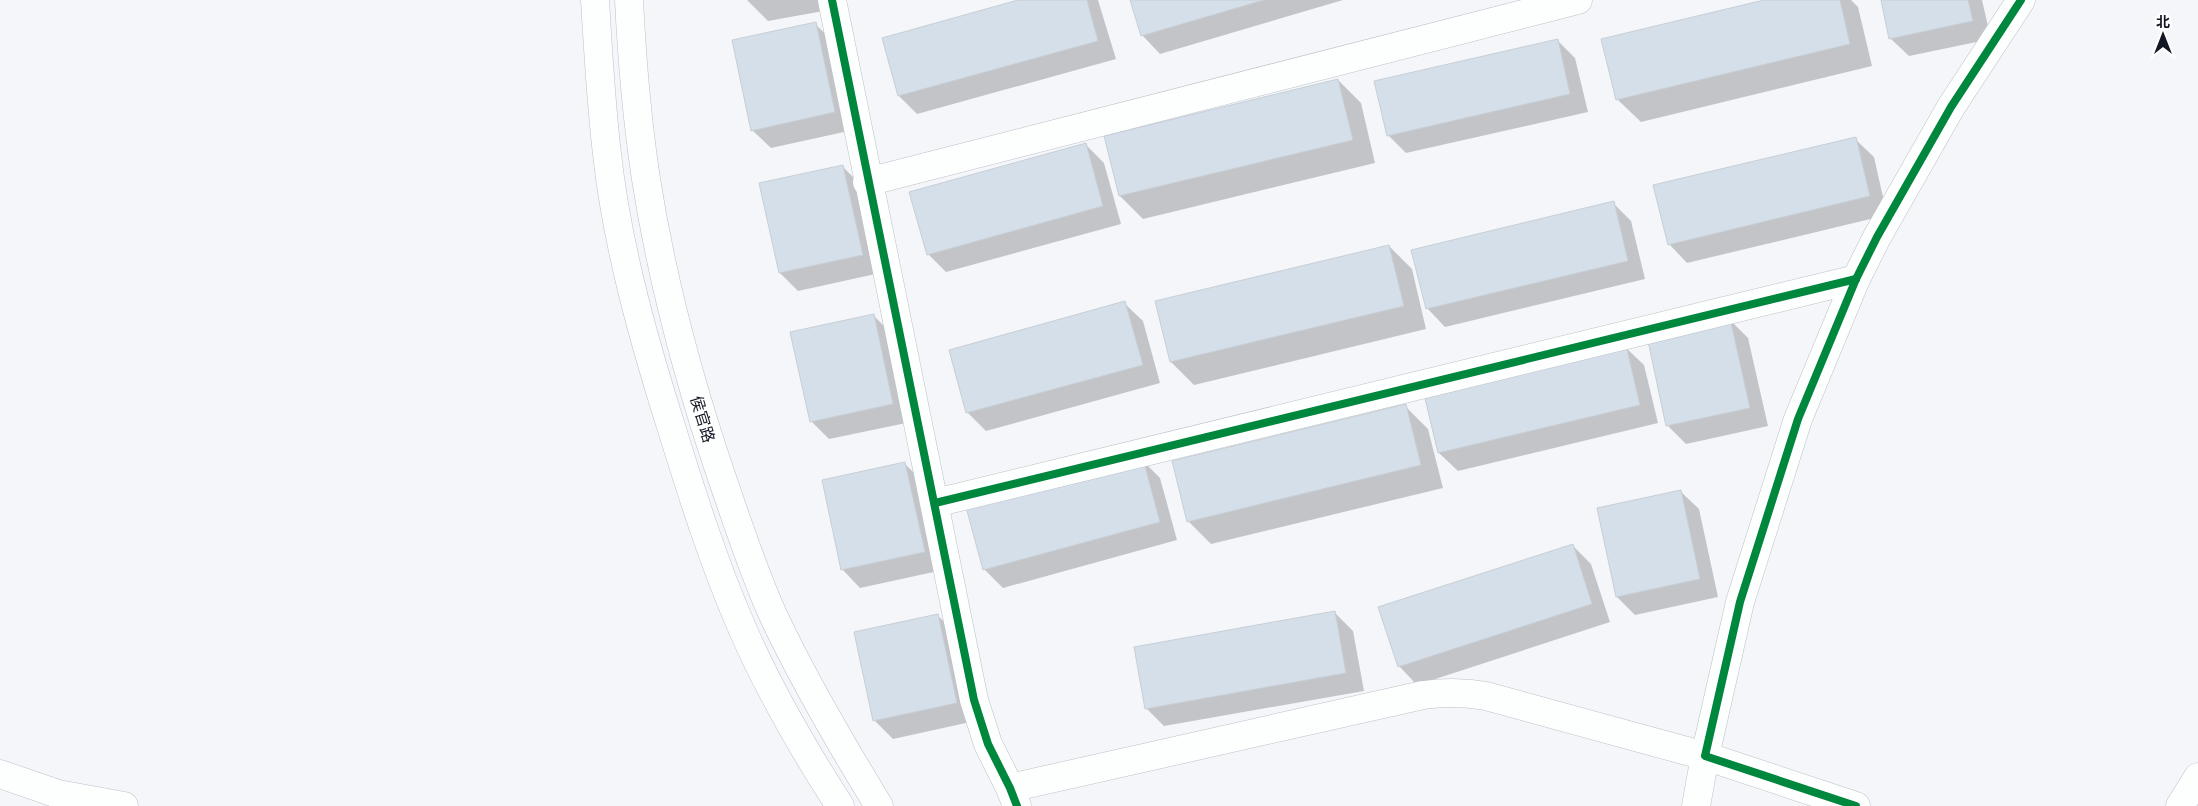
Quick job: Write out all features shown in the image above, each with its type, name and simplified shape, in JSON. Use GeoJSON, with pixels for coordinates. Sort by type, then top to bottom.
{"type":"FeatureCollection","features":[{"type":"Feature","properties":{"kind":"street","name":"侯官路"},"geometry":{"type":"LineString","coordinates":[[595,0],[607,155],[616,216],[634,297],[657,384],[711,550],[743,631],[767,682],[812,762],[840,806]]}},
{"type":"Feature","properties":{"kind":"street","name":"侯官路"},"geometry":{"type":"LineString","coordinates":[[629,0],[638,122],[646,181],[677,326],[702,420],[738,524],[773,613],[818,704],[879,806]]}},
{"type":"Feature","properties":{"kind":"street"},"geometry":{"type":"LineString","coordinates":[[832,0],[980,722],[988,744],[1014,797],[1423,695],[1445,692],[1486,696],[1705,756],[1856,806]]}},
{"type":"Feature","properties":{"kind":"street"},"geometry":{"type":"LineString","coordinates":[[868,182],[1578,0]]}},
{"type":"Feature","properties":{"kind":"street"},"geometry":{"type":"LineString","coordinates":[[1696,806],[1705,756],[1740,602],[1795,428],[1856,279],[1877,237],[1952,107],[2021,0]]}},
{"type":"Feature","properties":{"kind":"street"},"geometry":{"type":"LineString","coordinates":[[935,503],[1856,279]]}},
{"type":"Feature","properties":{"kind":"street"},"geometry":{"type":"LineString","coordinates":[[0,774],[58,794],[124,806]]}},
{"type":"Feature","properties":{"kind":"street"},"geometry":{"type":"LineString","coordinates":[[2180,806],[2198,777]]}},
{"type":"Feature","properties":{"kind":"building"},"geometry":{"type":"Polygon","coordinates":[[[1018,0],[1087,0],[1098,41],[898,96],[882,38],[1018,0]]]}},
{"type":"Feature","properties":{"kind":"building"},"geometry":{"type":"Polygon","coordinates":[[[1130,0],[1264,0],[1141,36],[1130,0]]]}},
{"type":"Feature","properties":{"kind":"building"},"geometry":{"type":"Polygon","coordinates":[[[1764,0],[1840,0],[1850,44],[1616,100],[1601,39],[1764,0]]]}},
{"type":"Feature","properties":{"kind":"building"},"geometry":{"type":"Polygon","coordinates":[[[1881,0],[1968,0],[1973,21],[1889,39],[1881,0]]]}},
{"type":"Feature","properties":{"kind":"building"},"geometry":{"type":"Polygon","coordinates":[[[816,22],[835,112],[751,131],[732,40],[816,22]]]}},
{"type":"Feature","properties":{"kind":"building"},"geometry":{"type":"Polygon","coordinates":[[[1558,39],[1570,94],[1387,136],[1374,81],[1558,39]]]}},
{"type":"Feature","properties":{"kind":"building"},"geometry":{"type":"Polygon","coordinates":[[[1338,79],[1353,140],[1119,196],[1104,136],[1338,79]]]}},
{"type":"Feature","properties":{"kind":"building"},"geometry":{"type":"Polygon","coordinates":[[[1856,137],[1870,196],[1668,245],[1653,185],[1856,137]]]}},
{"type":"Feature","properties":{"kind":"building"},"geometry":{"type":"Polygon","coordinates":[[[1086,143],[1103,206],[927,255],[909,192],[1086,143]]]}},
{"type":"Feature","properties":{"kind":"building"},"geometry":{"type":"Polygon","coordinates":[[[843,165],[863,255],[779,273],[759,183],[843,165]]]}},
{"type":"Feature","properties":{"kind":"building"},"geometry":{"type":"Polygon","coordinates":[[[1614,201],[1628,261],[1426,309],[1411,250],[1614,201]]]}},
{"type":"Feature","properties":{"kind":"building"},"geometry":{"type":"Polygon","coordinates":[[[1389,245],[1404,306],[1170,362],[1155,301],[1389,245]]]}},
{"type":"Feature","properties":{"kind":"building"},"geometry":{"type":"Polygon","coordinates":[[[1125,301],[1143,365],[966,413],[949,350],[1125,301]]]}},
{"type":"Feature","properties":{"kind":"building"},"geometry":{"type":"Polygon","coordinates":[[[874,314],[893,404],[810,422],[790,332],[874,314]]]}},
{"type":"Feature","properties":{"kind":"building"},"geometry":{"type":"Polygon","coordinates":[[[1730,318],[1750,408],[1666,426],[1647,336],[1730,318]]]}},
{"type":"Feature","properties":{"kind":"building"},"geometry":{"type":"Polygon","coordinates":[[[1626,345],[1640,405],[1438,453],[1424,394],[1626,345]]]}},
{"type":"Feature","properties":{"kind":"building"},"geometry":{"type":"Polygon","coordinates":[[[1406,404],[1421,465],[1187,522],[1172,461],[1406,404]]]}},
{"type":"Feature","properties":{"kind":"building"},"geometry":{"type":"Polygon","coordinates":[[[1143,459],[1160,522],[983,570],[966,507],[1143,459]]]}},
{"type":"Feature","properties":{"kind":"building"},"geometry":{"type":"Polygon","coordinates":[[[905,462],[925,552],[841,570],[822,480],[905,462]]]}},
{"type":"Feature","properties":{"kind":"building"},"geometry":{"type":"Polygon","coordinates":[[[1681,490],[1700,579],[1616,597],[1597,508],[1681,490]]]}},
{"type":"Feature","properties":{"kind":"building"},"geometry":{"type":"Polygon","coordinates":[[[1573,544],[1592,604],[1398,667],[1378,607],[1573,544]]]}},
{"type":"Feature","properties":{"kind":"building"},"geometry":{"type":"Polygon","coordinates":[[[1335,611],[1346,673],[1145,709],[1134,647],[1335,611]]]}},
{"type":"Feature","properties":{"kind":"building"},"geometry":{"type":"Polygon","coordinates":[[[938,614],[957,703],[873,721],[854,632],[938,614]]]}},
{"type":"Feature","properties":{"kind":"cycle path"},"geometry":{"type":"LineString","coordinates":[[832,0],[974,700],[988,744],[1017,806]]}},
{"type":"Feature","properties":{"kind":"cycle path"},"geometry":{"type":"LineString","coordinates":[[1856,806],[1705,756],[1740,602],[1798,419],[1856,279],[1877,237],[1951,107],[2021,0]]}},
{"type":"Feature","properties":{"kind":"cycle path"},"geometry":{"type":"LineString","coordinates":[[935,503],[1856,279]]}}]}
